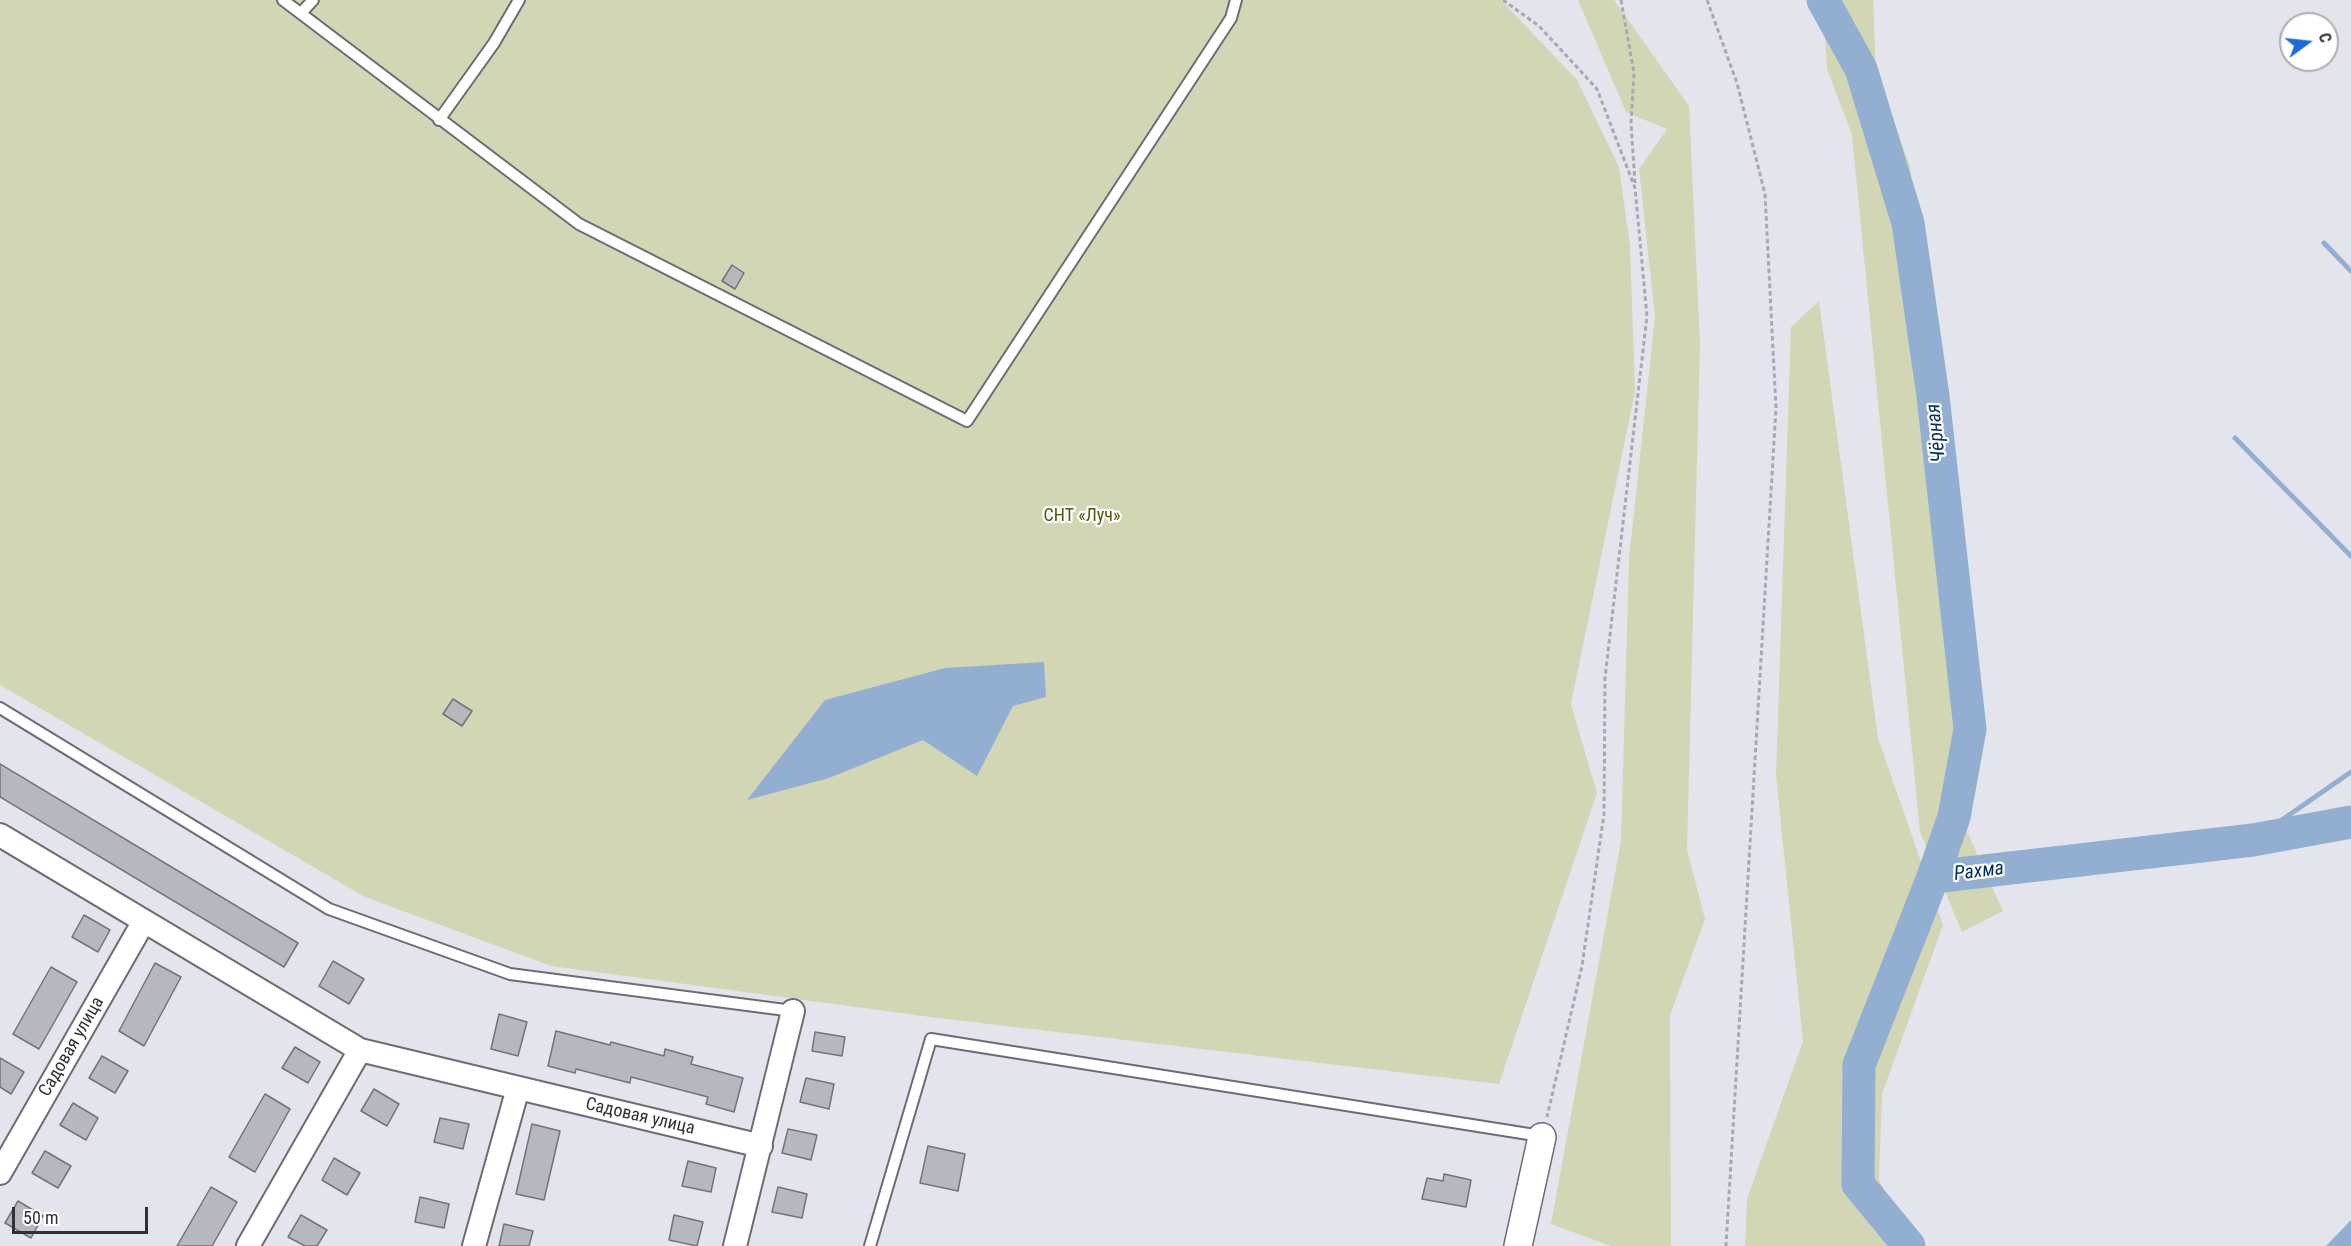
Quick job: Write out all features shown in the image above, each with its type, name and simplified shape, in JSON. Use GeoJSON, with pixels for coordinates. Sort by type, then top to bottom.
{"type":"FeatureCollection","features":[{"type":"Feature","properties":{"kind":"street","name":"Садовая улица"},"geometry":{"type":"LineString","coordinates":[[0,835],[360,1050],[761,1146]]}},
{"type":"Feature","properties":{"kind":"street","name":"Садовая улица"},"geometry":{"type":"LineString","coordinates":[[0,1173],[144,921]]}},
{"type":"Feature","properties":{"kind":"street"},"geometry":{"type":"LineString","coordinates":[[735,1246],[793,1011]]}},
{"type":"Feature","properties":{"kind":"street"},"geometry":{"type":"LineString","coordinates":[[248,1246],[360,1050]]}},
{"type":"Feature","properties":{"kind":"street"},"geometry":{"type":"LineString","coordinates":[[474,1246],[518,1088]]}},
{"type":"Feature","properties":{"kind":"street"},"geometry":{"type":"LineString","coordinates":[[1518,1246],[1542,1137]]}},
{"type":"Feature","properties":{"kind":"lane"},"geometry":{"type":"LineString","coordinates":[[284,0],[439,120],[579,224],[966,421],[1231,18],[1236,0]]}},
{"type":"Feature","properties":{"kind":"lane"},"geometry":{"type":"LineString","coordinates":[[301,14],[313,0]]}},
{"type":"Feature","properties":{"kind":"lane"},"geometry":{"type":"LineString","coordinates":[[439,120],[494,43],[519,0]]}},
{"type":"Feature","properties":{"kind":"lane"},"geometry":{"type":"LineString","coordinates":[[0,708],[329,909],[510,974],[793,1011]]}},
{"type":"Feature","properties":{"kind":"lane"},"geometry":{"type":"LineString","coordinates":[[870,1246],[932,1039],[1542,1137]]}},
{"type":"Feature","properties":{"kind":"path"},"geometry":{"type":"LineString","coordinates":[[1503,0],[1539,26],[1597,89],[1635,188]]}},
{"type":"Feature","properties":{"kind":"path"},"geometry":{"type":"LineString","coordinates":[[1542,1137],[1582,966],[1604,814],[1605,678],[1647,316],[1631,123],[1634,73],[1621,0]]}},
{"type":"Feature","properties":{"kind":"path"},"geometry":{"type":"LineString","coordinates":[[1707,0],[1737,83],[1765,194],[1776,408],[1726,1246]]}},
{"type":"Feature","properties":{"kind":"green space","name":"СНТ «Луч»"},"geometry":{"type":"Polygon","coordinates":[[[0,0],[1501,0],[1577,80],[1619,167],[1630,246],[1635,391],[1571,704],[1597,793],[1499,1084],[938,1018],[551,966],[365,897],[0,685],[0,0]]]}},
{"type":"Feature","properties":{"kind":"green space"},"geometry":{"type":"Polygon","coordinates":[[[1578,0],[1614,0],[1689,106],[1700,343],[1687,850],[1705,919],[1670,1015],[1671,1246],[1611,1246],[1551,1224],[1621,841],[1629,559],[1655,317],[1639,169],[1667,129],[1626,112],[1578,0]]]}},
{"type":"Feature","properties":{"kind":"green space"},"geometry":{"type":"Polygon","coordinates":[[[1823,0],[1873,0],[1876,73],[1910,166],[1930,339],[1964,825],[2003,911],[1962,932],[1920,832],[1852,135],[1827,69],[1823,0]]]}},
{"type":"Feature","properties":{"kind":"green space"},"geometry":{"type":"Polygon","coordinates":[[[1819,301],[1878,738],[1943,925],[1882,1094],[1879,1180],[1913,1246],[1745,1246],[1747,1199],[1803,1041],[1776,775],[1791,327],[1819,301]]]}},
{"type":"Feature","properties":{"kind":"water"},"geometry":{"type":"Polygon","coordinates":[[[1044,662],[1046,697],[1013,706],[977,776],[923,740],[829,778],[747,800],[825,700],[945,668],[1044,662]]]}},
{"type":"Feature","properties":{"kind":"water"},"geometry":{"type":"Polygon","coordinates":[[[2351,1220],[2351,1246],[2326,1246],[2351,1220]]]}},
{"type":"Feature","properties":{"kind":"building"},"geometry":{"type":"Polygon","coordinates":[[[732,265],[744,273],[735,289],[722,281],[732,265]]]}},
{"type":"Feature","properties":{"kind":"building"},"geometry":{"type":"Polygon","coordinates":[[[453,699],[472,711],[462,726],[443,714],[453,699]]]}},
{"type":"Feature","properties":{"kind":"building"},"geometry":{"type":"Polygon","coordinates":[[[0,764],[298,943],[284,967],[0,797],[0,764]]]}},
{"type":"Feature","properties":{"kind":"building"},"geometry":{"type":"Polygon","coordinates":[[[84,915],[110,930],[98,952],[72,937],[84,915]]]}},
{"type":"Feature","properties":{"kind":"building"},"geometry":{"type":"Polygon","coordinates":[[[333,961],[364,979],[349,1004],[319,986],[333,961]]]}},
{"type":"Feature","properties":{"kind":"building"},"geometry":{"type":"Polygon","coordinates":[[[155,963],[181,977],[144,1046],[119,1031],[155,963]]]}},
{"type":"Feature","properties":{"kind":"building"},"geometry":{"type":"Polygon","coordinates":[[[51,967],[77,982],[39,1049],[13,1034],[51,967]]]}},
{"type":"Feature","properties":{"kind":"building"},"geometry":{"type":"Polygon","coordinates":[[[499,1014],[527,1022],[518,1056],[491,1049],[499,1014]]]}},
{"type":"Feature","properties":{"kind":"building"},"geometry":{"type":"Polygon","coordinates":[[[556,1031],[664,1056],[665,1049],[693,1057],[691,1064],[743,1078],[734,1112],[706,1104],[708,1097],[631,1077],[630,1083],[576,1069],[575,1073],[548,1066],[556,1031]]]}},
{"type":"Feature","properties":{"kind":"building"},"geometry":{"type":"Polygon","coordinates":[[[815,1032],[845,1037],[842,1056],[812,1051],[815,1032]]]}},
{"type":"Feature","properties":{"kind":"building"},"geometry":{"type":"Polygon","coordinates":[[[295,1047],[320,1062],[308,1083],[282,1068],[295,1047]]]}},
{"type":"Feature","properties":{"kind":"building"},"geometry":{"type":"Polygon","coordinates":[[[102,1056],[128,1071],[115,1093],[89,1078],[102,1056]]]}},
{"type":"Feature","properties":{"kind":"building"},"geometry":{"type":"Polygon","coordinates":[[[0,1058],[24,1072],[11,1094],[0,1087],[0,1058]]]}},
{"type":"Feature","properties":{"kind":"building"},"geometry":{"type":"Polygon","coordinates":[[[806,1078],[834,1084],[829,1109],[800,1102],[806,1078]]]}},
{"type":"Feature","properties":{"kind":"building"},"geometry":{"type":"Polygon","coordinates":[[[374,1089],[399,1104],[387,1126],[361,1111],[374,1089]]]}},
{"type":"Feature","properties":{"kind":"building"},"geometry":{"type":"Polygon","coordinates":[[[265,1094],[290,1109],[255,1172],[229,1157],[265,1094]]]}},
{"type":"Feature","properties":{"kind":"building"},"geometry":{"type":"Polygon","coordinates":[[[73,1103],[98,1118],[86,1140],[60,1125],[73,1103]]]}},
{"type":"Feature","properties":{"kind":"building"},"geometry":{"type":"Polygon","coordinates":[[[440,1118],[469,1124],[463,1149],[434,1142],[440,1118]]]}},
{"type":"Feature","properties":{"kind":"building"},"geometry":{"type":"Polygon","coordinates":[[[532,1124],[560,1131],[544,1200],[516,1194],[532,1124]]]}},
{"type":"Feature","properties":{"kind":"building"},"geometry":{"type":"Polygon","coordinates":[[[788,1129],[817,1135],[811,1160],[782,1153],[788,1129]]]}},
{"type":"Feature","properties":{"kind":"building"},"geometry":{"type":"Polygon","coordinates":[[[928,1146],[965,1154],[958,1191],[920,1183],[928,1146]]]}},
{"type":"Feature","properties":{"kind":"building"},"geometry":{"type":"Polygon","coordinates":[[[45,1151],[71,1166],[58,1188],[32,1173],[45,1151]]]}},
{"type":"Feature","properties":{"kind":"building"},"geometry":{"type":"Polygon","coordinates":[[[334,1158],[360,1173],[347,1195],[322,1180],[334,1158]]]}},
{"type":"Feature","properties":{"kind":"building"},"geometry":{"type":"Polygon","coordinates":[[[688,1161],[716,1168],[711,1192],[682,1186],[688,1161]]]}},
{"type":"Feature","properties":{"kind":"building"},"geometry":{"type":"Polygon","coordinates":[[[1444,1174],[1471,1180],[1466,1207],[1422,1199],[1427,1178],[1443,1181],[1444,1174]]]}},
{"type":"Feature","properties":{"kind":"building"},"geometry":{"type":"Polygon","coordinates":[[[211,1187],[237,1202],[212,1246],[177,1246],[211,1187]]]}},
{"type":"Feature","properties":{"kind":"building"},"geometry":{"type":"Polygon","coordinates":[[[778,1187],[807,1194],[802,1218],[772,1212],[778,1187]]]}},
{"type":"Feature","properties":{"kind":"building"},"geometry":{"type":"Polygon","coordinates":[[[420,1197],[449,1204],[444,1228],[415,1222],[420,1197]]]}},
{"type":"Feature","properties":{"kind":"building"},"geometry":{"type":"Polygon","coordinates":[[[18,1201],[43,1216],[31,1238],[5,1223],[18,1201]]]}},
{"type":"Feature","properties":{"kind":"building"},"geometry":{"type":"Polygon","coordinates":[[[301,1215],[327,1230],[317,1246],[305,1246],[288,1237],[301,1215]]]}},
{"type":"Feature","properties":{"kind":"building"},"geometry":{"type":"Polygon","coordinates":[[[674,1215],[703,1222],[697,1246],[669,1240],[674,1215]]]}},
{"type":"Feature","properties":{"kind":"building"},"geometry":{"type":"Polygon","coordinates":[[[504,1224],[533,1231],[529,1246],[499,1246],[504,1224]]]}},
{"type":"Feature","properties":{"kind":"waterway","name":"Чёрная"},"geometry":{"type":"LineString","coordinates":[[1823,0],[1861,69],[1908,223],[1933,396],[1970,729],[1954,817],[1933,877],[1859,1065],[1858,1184],[1909,1246]]}},
{"type":"Feature","properties":{"kind":"waterway"},"geometry":{"type":"LineString","coordinates":[[2324,243],[2351,271]]}},
{"type":"Feature","properties":{"kind":"waterway"},"geometry":{"type":"LineString","coordinates":[[2235,438],[2351,556]]}},
{"type":"Feature","properties":{"kind":"waterway"},"geometry":{"type":"LineString","coordinates":[[2253,840],[2351,772]]}},
{"type":"Feature","properties":{"kind":"waterway","name":"Рахма"},"geometry":{"type":"LineString","coordinates":[[1933,877],[2253,840],[2351,822]]}}]}
